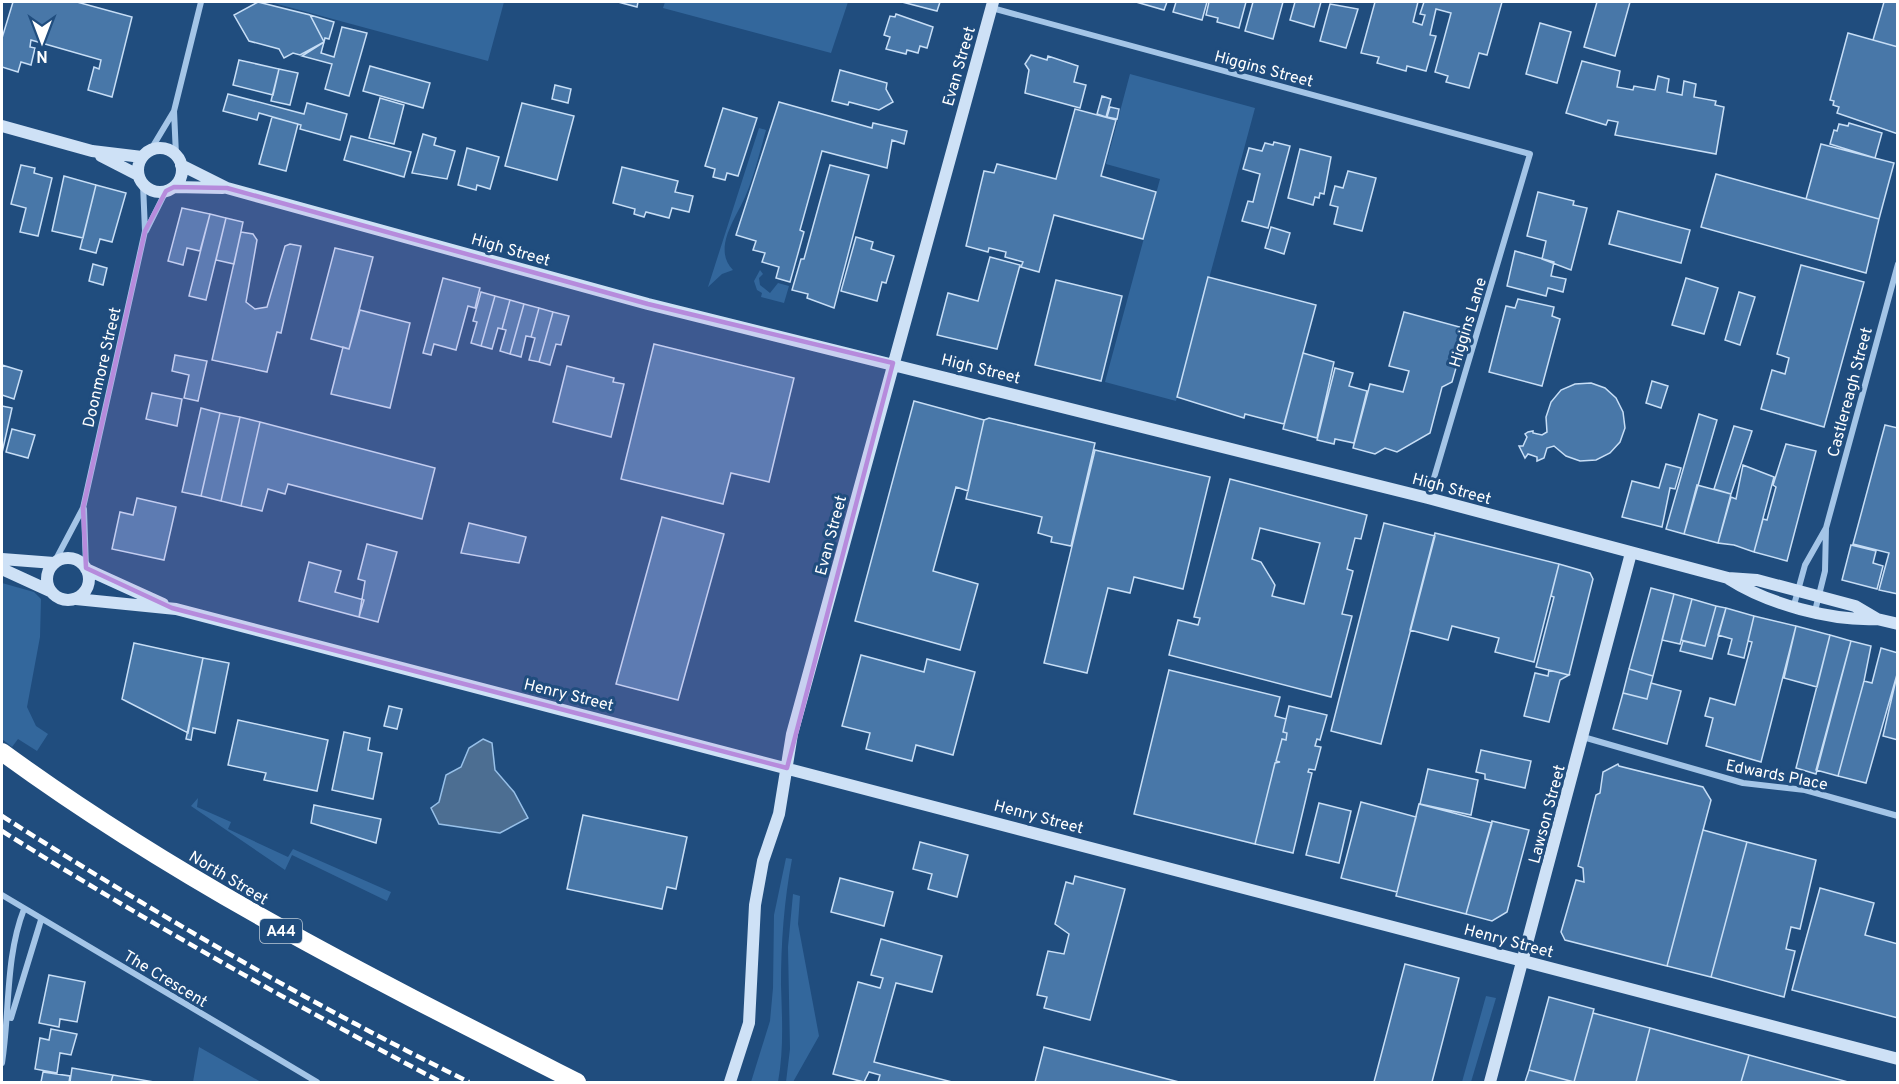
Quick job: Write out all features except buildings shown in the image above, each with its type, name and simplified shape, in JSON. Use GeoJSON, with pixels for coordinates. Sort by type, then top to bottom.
{"type":"FeatureCollection","features":[{"type":"Feature","properties":{"kind":"highway","name":"North Street"},"geometry":{"type":"LineString","coordinates":[[2,752],[143,848],[285,933],[577,1083]]}},
{"type":"Feature","properties":{"kind":"street"},"geometry":{"type":"LineString","coordinates":[[92,151],[141,179],[153,191],[170,189],[180,177],[174,111],[201,2]]}},
{"type":"Feature","properties":{"kind":"street","name":"Higgins Street"},"geometry":{"type":"LineString","coordinates":[[993,5],[1530,154]]}},
{"type":"Feature","properties":{"kind":"street","name":"Evan Street"},"geometry":{"type":"LineString","coordinates":[[730,1083],[749,1023],[755,904],[763,861],[779,814],[792,734],[993,5]]}},
{"type":"Feature","properties":{"kind":"street"},"geometry":{"type":"LineString","coordinates":[[141,179],[146,154],[174,111]]}},
{"type":"Feature","properties":{"kind":"street"},"geometry":{"type":"LineString","coordinates":[[2,126],[92,151],[146,154],[164,149],[178,160]]}},
{"type":"Feature","properties":{"kind":"street","name":"Higgins Lane"},"geometry":{"type":"LineString","coordinates":[[1428,498],[1530,154]]}},
{"type":"Feature","properties":{"kind":"street","name":"High Street"},"geometry":{"type":"LineString","coordinates":[[178,160],[227,188],[657,306],[1428,498],[1728,579],[1757,580],[1855,606],[1877,619]]}},
{"type":"Feature","properties":{"kind":"street","name":"Doonmore Street"},"geometry":{"type":"LineString","coordinates":[[86,568],[84,508],[145,231],[141,179]]}},
{"type":"Feature","properties":{"kind":"street","name":"High Street"},"geometry":{"type":"LineString","coordinates":[[170,189],[227,188]]}},
{"type":"Feature","properties":{"kind":"street","name":"Doonmore Street"},"geometry":{"type":"LineString","coordinates":[[145,231],[170,189]]}},
{"type":"Feature","properties":{"kind":"street","name":"Castlereagh Street"},"geometry":{"type":"LineString","coordinates":[[1794,605],[1805,566],[1826,528],[1897,268]]}},
{"type":"Feature","properties":{"kind":"street","name":"Doonmore Street"},"geometry":{"type":"LineString","coordinates":[[54,563],[84,508]]}},
{"type":"Feature","properties":{"kind":"street","name":"Castlereagh Street"},"geometry":{"type":"LineString","coordinates":[[1815,611],[1826,571],[1826,528]]}},
{"type":"Feature","properties":{"kind":"street","name":"Lawson Street"},"geometry":{"type":"LineString","coordinates":[[1490,1083],[1631,553]]}},
{"type":"Feature","properties":{"kind":"street"},"geometry":{"type":"LineString","coordinates":[[2,559],[54,563]]}},
{"type":"Feature","properties":{"kind":"street"},"geometry":{"type":"LineString","coordinates":[[2,569],[64,600],[76,599],[88,586],[86,568],[75,559],[61,559],[54,563],[46,579],[50,591]]}},
{"type":"Feature","properties":{"kind":"street","name":"Henry Street"},"geometry":{"type":"LineString","coordinates":[[86,568],[172,608]]}},
{"type":"Feature","properties":{"kind":"street","name":"High Street"},"geometry":{"type":"LineString","coordinates":[[1728,579],[1754,595],[1850,620],[1877,619],[1898,624]]}},
{"type":"Feature","properties":{"kind":"street","name":"Henry Street"},"geometry":{"type":"LineString","coordinates":[[76,599],[172,608],[1898,1059]]}},
{"type":"Feature","properties":{"kind":"street","name":"Edwards Place"},"geometry":{"type":"LineString","coordinates":[[1583,738],[1743,783],[1805,790],[1898,816]]}},
{"type":"Feature","properties":{"kind":"street","name":"The Crescent"},"geometry":{"type":"LineString","coordinates":[[2,895],[314,1082]]}},
{"type":"Feature","properties":{"kind":"street"},"geometry":{"type":"LineString","coordinates":[[2,1063],[7,1030],[14,935],[24,909]]}},
{"type":"Feature","properties":{"kind":"street"},"geometry":{"type":"LineString","coordinates":[[7,1030],[41,920]]}},
{"type":"Feature","properties":{"kind":"highlighted area"},"geometry":{"type":"Polygon","coordinates":[[[174,187],[227,188],[648,304],[893,363],[787,768],[172,608],[86,568],[83,508],[145,231],[166,191],[174,187]]]}},
{"type":"Feature","properties":{"kind":"shaded area"},"geometry":{"type":"Polygon","coordinates":[[[270,2],[504,2],[488,61],[270,2]]]}},
{"type":"Feature","properties":{"kind":"shaded area"},"geometry":{"type":"Polygon","coordinates":[[[665,2],[848,2],[831,53],[663,8],[665,2]]]}},
{"type":"Feature","properties":{"kind":"shaded area"},"geometry":{"type":"Polygon","coordinates":[[[1130,74],[1255,108],[1176,401],[1105,382],[1160,179],[1106,164],[1130,74]]]}},
{"type":"Feature","properties":{"kind":"shaded area"},"geometry":{"type":"Polygon","coordinates":[[[759,128],[766,130],[757,164],[725,243],[727,262],[733,270],[722,274],[708,287],[759,128]]]}},
{"type":"Feature","properties":{"kind":"shaded area"},"geometry":{"type":"Polygon","coordinates":[[[760,270],[763,274],[759,278],[760,285],[770,293],[778,283],[789,286],[784,303],[761,297],[762,293],[757,290],[754,281],[760,270]]]}},
{"type":"Feature","properties":{"kind":"shaded area"},"geometry":{"type":"Polygon","coordinates":[[[2,583],[34,592],[41,599],[40,637],[27,707],[36,726],[48,734],[37,751],[18,739],[12,747],[2,739],[2,583]]]}},
{"type":"Feature","properties":{"kind":"shaded area"},"geometry":{"type":"Polygon","coordinates":[[[483,739],[492,743],[495,770],[514,792],[528,818],[500,833],[439,824],[431,808],[439,802],[446,775],[461,767],[469,748],[483,739]]]}},
{"type":"Feature","properties":{"kind":"shaded area"},"geometry":{"type":"Polygon","coordinates":[[[198,798],[197,807],[231,822],[228,829],[288,857],[293,849],[391,892],[387,901],[292,855],[285,870],[191,806],[198,798]]]}},
{"type":"Feature","properties":{"kind":"shaded area"},"geometry":{"type":"Polygon","coordinates":[[[786,858],[792,859],[782,938],[780,1070],[778,1082],[751,1082],[770,1021],[774,915],[786,858]]]}},
{"type":"Feature","properties":{"kind":"shaded area"},"geometry":{"type":"Polygon","coordinates":[[[793,894],[800,896],[798,924],[819,1036],[793,1082],[786,1082],[790,1049],[788,947],[793,894]]]}},
{"type":"Feature","properties":{"kind":"shaded area"},"geometry":{"type":"Polygon","coordinates":[[[1486,996],[1496,998],[1471,1082],[1462,1082],[1486,996]]]}},
{"type":"Feature","properties":{"kind":"shaded area"},"geometry":{"type":"Polygon","coordinates":[[[199,1047],[261,1082],[193,1082],[199,1047]]]}},
{"type":"Feature","properties":{"kind":"railway"},"geometry":{"type":"LineString","coordinates":[[2,816],[116,887],[232,955],[349,1021],[469,1082]]}},
{"type":"Feature","properties":{"kind":"railway"},"geometry":{"type":"LineString","coordinates":[[2,831],[219,961],[441,1082]]}}]}
